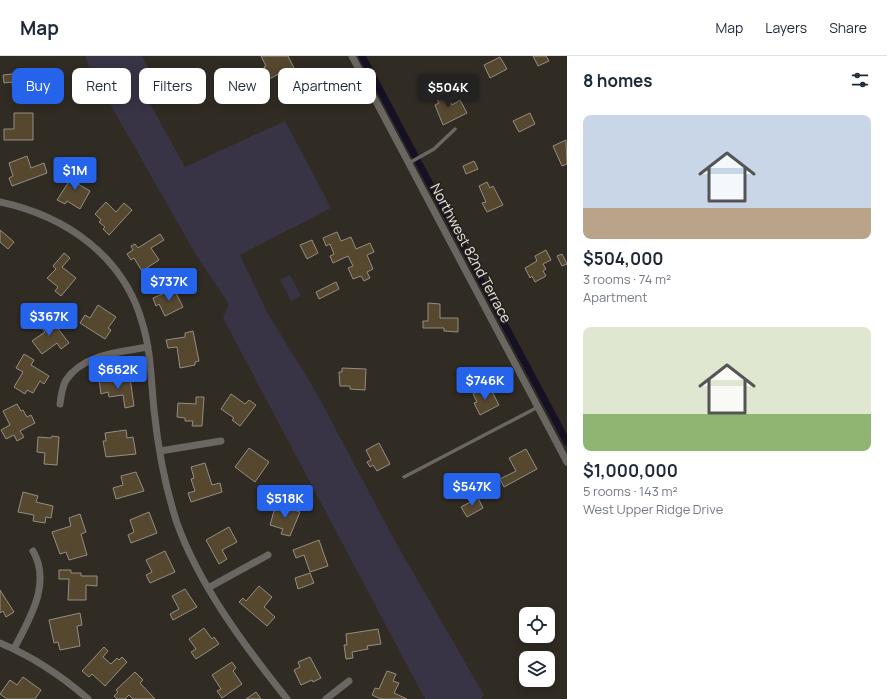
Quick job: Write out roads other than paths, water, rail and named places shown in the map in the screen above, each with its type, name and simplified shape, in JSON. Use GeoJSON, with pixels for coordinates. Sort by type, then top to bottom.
{"type":"FeatureCollection","features":[{"type":"Feature","properties":{"kind":"street","name":"Northwest 82nd Terrace"},"geometry":{"type":"LineString","coordinates":[[352,56],[567,462]]}},
{"type":"Feature","properties":{"kind":"street"},"geometry":{"type":"LineString","coordinates":[[0,202],[15,205],[48,217],[74,231],[92,244],[121,278],[136,303],[148,347],[165,482],[177,524],[192,559],[208,588],[287,699]]}},
{"type":"Feature","properties":{"kind":"street"},"geometry":{"type":"LineString","coordinates":[[60,404],[62,390],[66,380],[90,361],[107,355],[148,347]]}},
{"type":"Feature","properties":{"kind":"street"},"geometry":{"type":"LineString","coordinates":[[160,451],[221,441]]}},
{"type":"Feature","properties":{"kind":"street"},"geometry":{"type":"LineString","coordinates":[[14,649],[38,596],[40,583],[39,562],[33,551]]}},
{"type":"Feature","properties":{"kind":"street"},"geometry":{"type":"LineString","coordinates":[[208,588],[268,555]]}},
{"type":"Feature","properties":{"kind":"street"},"geometry":{"type":"LineString","coordinates":[[0,643],[14,649],[88,699]]}},
{"type":"Feature","properties":{"kind":"street"},"geometry":{"type":"LineString","coordinates":[[326,699],[349,681]]}},
{"type":"Feature","properties":{"kind":"lane"},"geometry":{"type":"LineString","coordinates":[[409,163],[434,149],[455,129]]}},
{"type":"Feature","properties":{"kind":"lane"},"geometry":{"type":"LineString","coordinates":[[404,477],[538,407]]}},
{"type":"Feature","properties":{"kind":"waterway"},"geometry":{"type":"LineString","coordinates":[[362,56],[567,442]]}}]}
